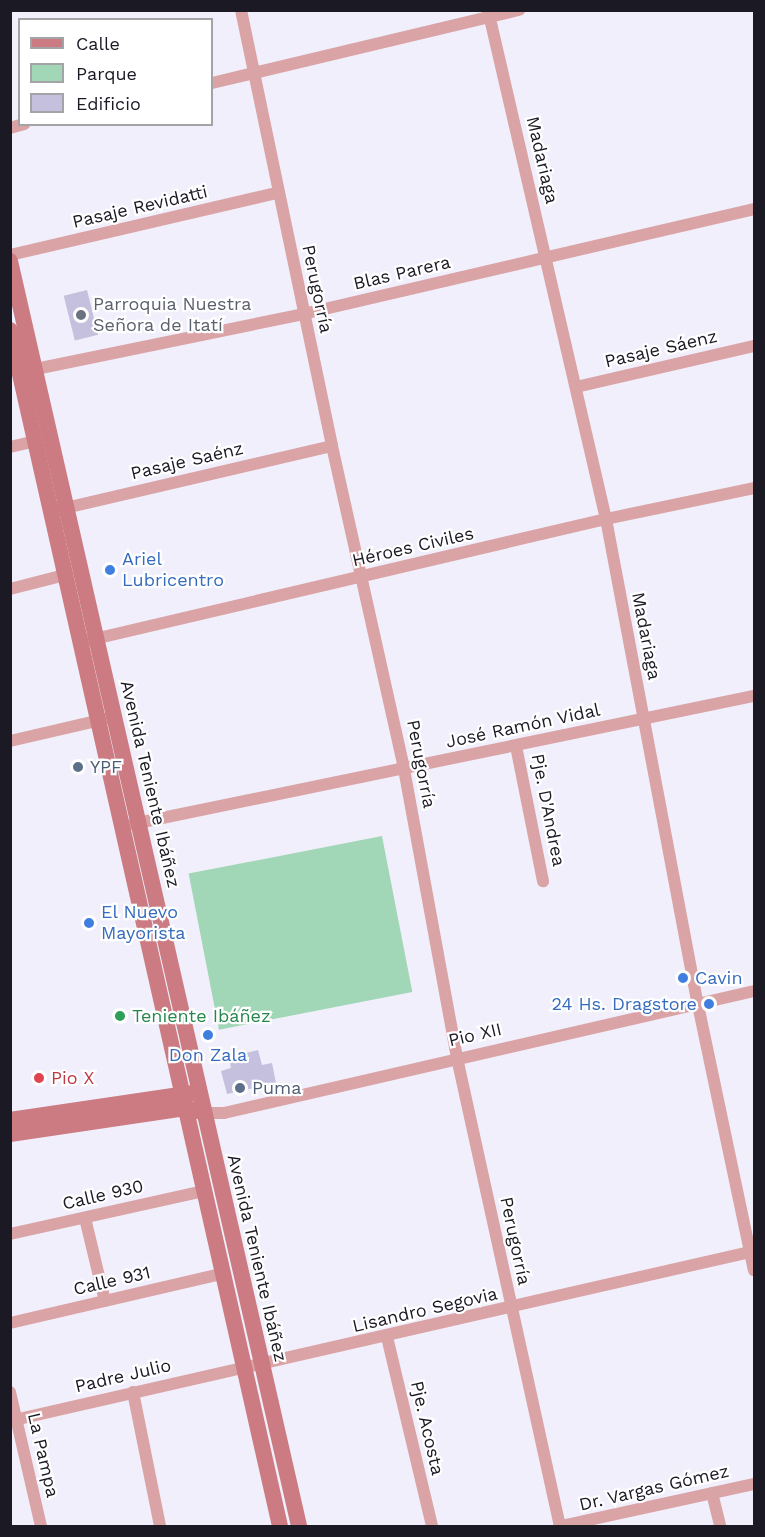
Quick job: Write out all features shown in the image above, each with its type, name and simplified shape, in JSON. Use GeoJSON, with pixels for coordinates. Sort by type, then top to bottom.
{"type":"FeatureCollection","features":[{"type":"Feature","properties":{"kind":"main road","name":"Avenida Teniente Ibáñez"},"geometry":{"type":"LineString","coordinates":[[10,261],[28,371],[35,441],[64,575],[88,641]]}},
{"type":"Feature","properties":{"kind":"main road","name":"Avenida Teniente Ibáñez"},"geometry":{"type":"LineString","coordinates":[[10,330],[28,371],[68,507],[88,641],[106,719],[123,826],[190,1098],[204,1113],[299,1527]]}},
{"type":"Feature","properties":{"kind":"main road","name":"Avenida Teniente Ibáñez"},"geometry":{"type":"LineString","coordinates":[[106,719],[140,822],[190,1098],[204,1191],[280,1527]]}},
{"type":"Feature","properties":{"kind":"main road"},"geometry":{"type":"LineString","coordinates":[[10,1120],[190,1098]]}},
{"type":"Feature","properties":{"kind":"main road"},"geometry":{"type":"LineString","coordinates":[[10,1134],[190,1098]]}},
{"type":"Feature","properties":{"kind":"street","name":"Perugorría"},"geometry":{"type":"LineString","coordinates":[[241,10],[277,193],[404,769],[458,1058],[511,1309],[561,1527]]}},
{"type":"Feature","properties":{"kind":"street"},"geometry":{"type":"LineString","coordinates":[[213,83],[489,14],[519,10]]}},
{"type":"Feature","properties":{"kind":"street","name":"Madariaga"},"geometry":{"type":"LineString","coordinates":[[489,14],[606,519],[698,1005],[753,1252],[754,1270]]}},
{"type":"Feature","properties":{"kind":"street","name":"Pasaje Revidatti"},"geometry":{"type":"LineString","coordinates":[[10,255],[277,193]]}},
{"type":"Feature","properties":{"kind":"street","name":"Blas Parera"},"geometry":{"type":"LineString","coordinates":[[28,371],[303,314],[754,209]]}},
{"type":"Feature","properties":{"kind":"street","name":"Pasaje Sáenz"},"geometry":{"type":"LineString","coordinates":[[576,387],[754,346]]}},
{"type":"Feature","properties":{"kind":"street"},"geometry":{"type":"LineString","coordinates":[[10,447],[35,441]]}},
{"type":"Feature","properties":{"kind":"street","name":"Pasaje Saénz"},"geometry":{"type":"LineString","coordinates":[[51,512],[332,446]]}},
{"type":"Feature","properties":{"kind":"street","name":"Héroes Civiles"},"geometry":{"type":"LineString","coordinates":[[88,641],[606,519],[754,488]]}},
{"type":"Feature","properties":{"kind":"street"},"geometry":{"type":"LineString","coordinates":[[10,589],[64,575]]}},
{"type":"Feature","properties":{"kind":"street","name":"José Ramón Vidal"},"geometry":{"type":"LineString","coordinates":[[123,826],[754,696]]}},
{"type":"Feature","properties":{"kind":"street"},"geometry":{"type":"LineString","coordinates":[[10,741],[106,719]]}},
{"type":"Feature","properties":{"kind":"street","name":"Pje. D'Andrea"},"geometry":{"type":"LineString","coordinates":[[516,746],[543,881]]}},
{"type":"Feature","properties":{"kind":"street","name":"Pio XII"},"geometry":{"type":"LineString","coordinates":[[204,1113],[224,1113],[754,991]]}},
{"type":"Feature","properties":{"kind":"street","name":"Calle 930"},"geometry":{"type":"LineString","coordinates":[[10,1234],[204,1191]]}},
{"type":"Feature","properties":{"kind":"street"},"geometry":{"type":"LineString","coordinates":[[85,1218],[105,1301]]}},
{"type":"Feature","properties":{"kind":"street","name":"Lisandro Segovia"},"geometry":{"type":"LineString","coordinates":[[243,1367],[387,1337],[753,1252]]}},
{"type":"Feature","properties":{"kind":"street","name":"Calle 931"},"geometry":{"type":"LineString","coordinates":[[10,1323],[221,1274]]}},
{"type":"Feature","properties":{"kind":"street","name":"Pje. Acosta"},"geometry":{"type":"LineString","coordinates":[[387,1337],[432,1527]]}},
{"type":"Feature","properties":{"kind":"street","name":"Padre Julio"},"geometry":{"type":"LineString","coordinates":[[14,1421],[243,1367]]}},
{"type":"Feature","properties":{"kind":"street","name":"La Pampa"},"geometry":{"type":"LineString","coordinates":[[10,1392],[14,1421],[41,1527]]}},
{"type":"Feature","properties":{"kind":"street"},"geometry":{"type":"LineString","coordinates":[[133,1392],[160,1527]]}},
{"type":"Feature","properties":{"kind":"street","name":"Dr. Vargas Gómez"},"geometry":{"type":"LineString","coordinates":[[561,1527],[580,1525],[754,1484]]}},
{"type":"Feature","properties":{"kind":"street"},"geometry":{"type":"LineString","coordinates":[[712,1493],[720,1527]]}},
{"type":"Feature","properties":{"kind":"green space"},"geometry":{"type":"Polygon","coordinates":[[[382,836],[412,992],[219,1030],[189,874],[382,836]]]}},
{"type":"Feature","properties":{"kind":"building","name":"Parroquia Nuestra Señora de Itatí"},"geometry":{"type":"Polygon","coordinates":[[[87,290],[98,335],[75,340],[64,296],[87,290]]]}},
{"type":"Feature","properties":{"kind":"building"},"geometry":{"type":"Polygon","coordinates":[[[258,1050],[262,1065],[272,1063],[276,1083],[227,1094],[221,1071],[231,1068],[229,1057],[258,1050]]]}},
{"type":"Feature","properties":{"kind":"place","name":"Parroquia Nuestra Señora de Itatí"},"geometry":{"type":"Point","coordinates":[81,315]}},
{"type":"Feature","properties":{"kind":"place","name":"Ariel Lubricentro"},"geometry":{"type":"Point","coordinates":[110,570]}},
{"type":"Feature","properties":{"kind":"place","name":"YPF"},"geometry":{"type":"Point","coordinates":[78,767]}},
{"type":"Feature","properties":{"kind":"place","name":"El Nuevo Mayorista"},"geometry":{"type":"Point","coordinates":[89,923]}},
{"type":"Feature","properties":{"kind":"place","name":"Cavin"},"geometry":{"type":"Point","coordinates":[683,978]}},
{"type":"Feature","properties":{"kind":"place","name":"24 Hs. Dragstore"},"geometry":{"type":"Point","coordinates":[709,1004]}},
{"type":"Feature","properties":{"kind":"place","name":"Teniente Ibáñez"},"geometry":{"type":"Point","coordinates":[120,1016]}},
{"type":"Feature","properties":{"kind":"place","name":"Don Zala"},"geometry":{"type":"Point","coordinates":[208,1035]}},
{"type":"Feature","properties":{"kind":"place","name":"Pio X"},"geometry":{"type":"Point","coordinates":[39,1078]}},
{"type":"Feature","properties":{"kind":"place","name":"Puma"},"geometry":{"type":"Point","coordinates":[240,1088]}}]}
